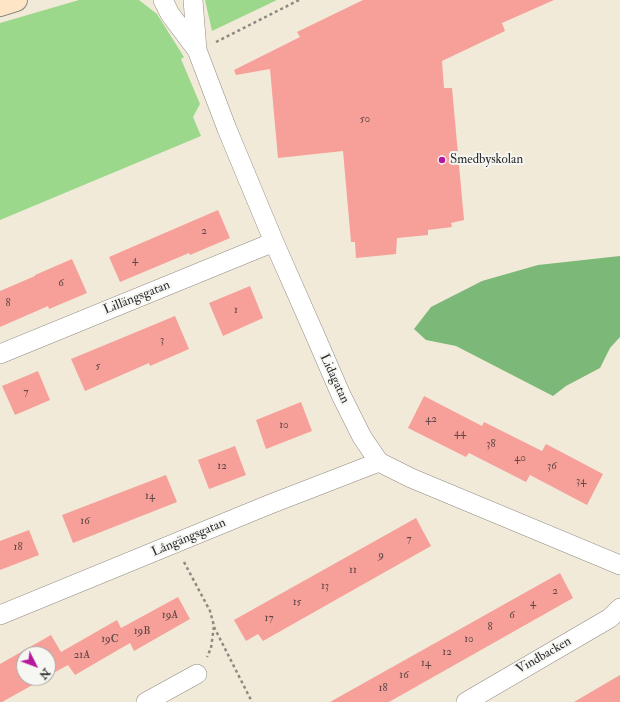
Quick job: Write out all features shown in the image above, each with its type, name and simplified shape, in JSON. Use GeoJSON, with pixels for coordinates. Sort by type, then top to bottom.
{"type":"FeatureCollection","features":[{"type":"Feature","properties":{"kind":"street"},"geometry":{"type":"LineString","coordinates":[[0,5],[16,0]]}},
{"type":"Feature","properties":{"kind":"street","name":"Lidagatan"},"geometry":{"type":"LineString","coordinates":[[164,0],[170,14],[205,47]]}},
{"type":"Feature","properties":{"kind":"street","name":"Lidagatan"},"geometry":{"type":"LineString","coordinates":[[193,0],[227,129],[274,242],[341,395],[362,437],[379,462],[411,478],[620,565]]}},
{"type":"Feature","properties":{"kind":"street","name":"Lillängsgatan"},"geometry":{"type":"LineString","coordinates":[[0,354],[274,242]]}},
{"type":"Feature","properties":{"kind":"street","name":"Långängsgatan"},"geometry":{"type":"LineString","coordinates":[[0,615],[268,505],[379,462]]}},
{"type":"Feature","properties":{"kind":"street","name":"Vindbacken"},"geometry":{"type":"LineString","coordinates":[[466,702],[610,618],[620,608]]}},
{"type":"Feature","properties":{"kind":"street"},"geometry":{"type":"LineString","coordinates":[[146,702],[197,674]]}},
{"type":"Feature","properties":{"kind":"path"},"geometry":{"type":"LineString","coordinates":[[205,47],[299,0]]}},
{"type":"Feature","properties":{"kind":"path"},"geometry":{"type":"LineString","coordinates":[[175,544],[210,611],[214,626],[252,702]]}},
{"type":"Feature","properties":{"kind":"path"},"geometry":{"type":"LineString","coordinates":[[197,674],[211,648],[214,626]]}},
{"type":"Feature","properties":{"kind":"green space"},"geometry":{"type":"Polygon","coordinates":[[[79,0],[139,0],[157,14],[184,57],[181,59],[200,104],[193,117],[201,136],[0,220],[0,23],[79,0]]]}},
{"type":"Feature","properties":{"kind":"green space"},"geometry":{"type":"Polygon","coordinates":[[[205,0],[277,0],[212,31],[205,0]]]}},
{"type":"Feature","properties":{"kind":"green space"},"geometry":{"type":"Polygon","coordinates":[[[620,256],[620,337],[610,348],[600,368],[566,386],[553,396],[456,346],[426,340],[414,329],[431,307],[482,281],[538,265],[620,256]]]}},
{"type":"Feature","properties":{"kind":"building"},"geometry":{"type":"Polygon","coordinates":[[[363,0],[554,0],[502,23],[505,31],[442,61],[444,88],[452,88],[464,220],[451,223],[452,227],[428,230],[428,235],[397,238],[396,254],[356,258],[355,242],[351,242],[343,151],[278,158],[270,69],[236,75],[234,70],[300,37],[297,32],[363,0]]]}},
{"type":"Feature","properties":{"kind":"building"},"geometry":{"type":"Polygon","coordinates":[[[218,210],[230,238],[190,255],[189,253],[120,282],[109,257],[218,210]]]}},
{"type":"Feature","properties":{"kind":"building"},"geometry":{"type":"Polygon","coordinates":[[[72,259],[87,293],[49,309],[48,306],[0,327],[0,291],[72,259]]]}},
{"type":"Feature","properties":{"kind":"building"},"geometry":{"type":"Polygon","coordinates":[[[250,286],[263,318],[223,336],[209,303],[250,286]]]}},
{"type":"Feature","properties":{"kind":"building"},"geometry":{"type":"Polygon","coordinates":[[[175,316],[189,349],[150,366],[149,363],[85,391],[71,359],[175,316]]]}},
{"type":"Feature","properties":{"kind":"building"},"geometry":{"type":"Polygon","coordinates":[[[38,371],[50,400],[15,415],[2,386],[38,371]]]}},
{"type":"Feature","properties":{"kind":"building"},"geometry":{"type":"Polygon","coordinates":[[[424,396],[482,426],[484,422],[542,451],[546,444],[603,474],[587,505],[530,475],[526,482],[469,453],[466,457],[408,428],[424,396]]]}},
{"type":"Feature","properties":{"kind":"building"},"geometry":{"type":"Polygon","coordinates":[[[301,402],[312,431],[266,449],[256,420],[301,402]]]}},
{"type":"Feature","properties":{"kind":"building"},"geometry":{"type":"Polygon","coordinates":[[[235,446],[246,475],[209,489],[198,460],[235,446]]]}},
{"type":"Feature","properties":{"kind":"building"},"geometry":{"type":"Polygon","coordinates":[[[166,475],[177,502],[73,543],[62,515],[166,475]]]}},
{"type":"Feature","properties":{"kind":"building"},"geometry":{"type":"Polygon","coordinates":[[[416,518],[431,546],[263,641],[258,634],[246,641],[234,620],[416,518]]]}},
{"type":"Feature","properties":{"kind":"building"},"geometry":{"type":"Polygon","coordinates":[[[29,530],[39,555],[0,570],[0,541],[29,530]]]}},
{"type":"Feature","properties":{"kind":"building"},"geometry":{"type":"Polygon","coordinates":[[[560,573],[573,598],[389,702],[330,702],[560,573]]]}},
{"type":"Feature","properties":{"kind":"building"},"geometry":{"type":"Polygon","coordinates":[[[178,597],[190,619],[134,651],[130,643],[75,675],[68,665],[56,672],[56,646],[32,646],[51,635],[61,652],[117,620],[121,628],[178,597]]]}},
{"type":"Feature","properties":{"kind":"building"},"geometry":{"type":"Polygon","coordinates":[[[16,655],[16,686],[31,686],[2,702],[0,702],[0,664],[16,655]]]}},
{"type":"Feature","properties":{"kind":"building"},"geometry":{"type":"Polygon","coordinates":[[[620,675],[620,702],[574,702],[620,675]]]}},
{"type":"Feature","properties":{"kind":"place","name":"Smedbyskolan"},"geometry":{"type":"Point","coordinates":[442,160]}}]}
